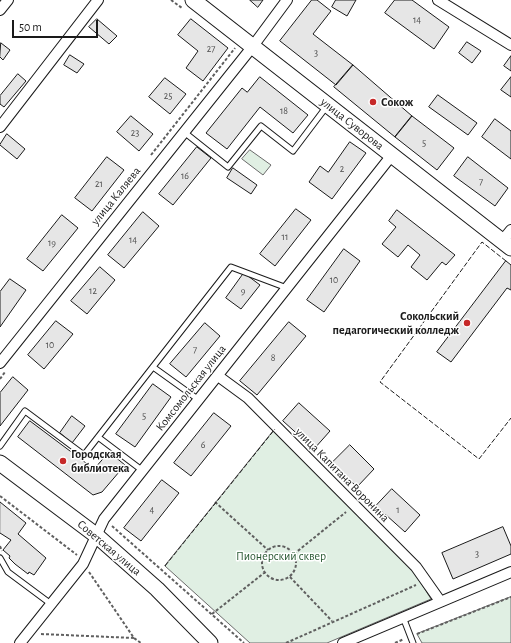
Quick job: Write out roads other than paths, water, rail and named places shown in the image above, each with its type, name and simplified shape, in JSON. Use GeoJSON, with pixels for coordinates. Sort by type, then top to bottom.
{"type":"FeatureCollection","features":[{"type":"Feature","properties":{"kind":"street"},"geometry":{"type":"LineString","coordinates":[[0,10],[8,0]]}},
{"type":"Feature","properties":{"kind":"street"},"geometry":{"type":"LineString","coordinates":[[0,127],[98,0]]}},
{"type":"Feature","properties":{"kind":"street","name":"улица Каляева"},"geometry":{"type":"LineString","coordinates":[[5,364],[184,132],[253,46],[287,0]]}},
{"type":"Feature","properties":{"kind":"street"},"geometry":{"type":"LineString","coordinates":[[438,0],[511,45]]}},
{"type":"Feature","properties":{"kind":"street","name":"улица Суворова"},"geometry":{"type":"LineString","coordinates":[[188,4],[253,46],[392,155],[508,240]]}},
{"type":"Feature","properties":{"kind":"street","name":"Комсомольская улица"},"geometry":{"type":"LineString","coordinates":[[20,643],[84,564],[104,519],[392,155]]}},
{"type":"Feature","properties":{"kind":"street","name":"улица Капитана Воронина"},"geometry":{"type":"LineString","coordinates":[[218,376],[248,398],[354,505],[416,568],[440,601]]}},
{"type":"Feature","properties":{"kind":"street","name":"Советская улица"},"geometry":{"type":"LineString","coordinates":[[0,463],[96,536],[157,589],[210,643]]}},
{"type":"Feature","properties":{"kind":"street"},"geometry":{"type":"LineString","coordinates":[[343,643],[511,572]]}},
{"type":"Feature","properties":{"kind":"lane"},"geometry":{"type":"LineString","coordinates":[[184,132],[228,166],[261,126],[293,152],[328,105]]}},
{"type":"Feature","properties":{"kind":"lane"},"geometry":{"type":"LineString","coordinates":[[0,446],[25,411],[84,455],[231,267],[287,288]]}},
{"type":"Feature","properties":{"kind":"lane"},"geometry":{"type":"LineString","coordinates":[[153,367],[199,400]]}},
{"type":"Feature","properties":{"kind":"lane"},"geometry":{"type":"LineString","coordinates":[[98,437],[143,471]]}},
{"type":"Feature","properties":{"kind":"lane"},"geometry":{"type":"LineString","coordinates":[[0,558],[8,572],[51,604]]}},
{"type":"Feature","properties":{"kind":"lane"},"geometry":{"type":"LineString","coordinates":[[403,617],[413,643]]}},
{"type":"Feature","properties":{"kind":"place","name":"Сокож"},"geometry":{"type":"Point","coordinates":[373,102]}},
{"type":"Feature","properties":{"kind":"place","name":"Сокольский педагогический колледж"},"geometry":{"type":"Point","coordinates":[467,323]}},
{"type":"Feature","properties":{"kind":"place","name":"Городская библиотека"},"geometry":{"type":"Point","coordinates":[63,461]}},
{"type":"Feature","properties":{"kind":"park label","name":"Пионерский сквер"},"geometry":{"type":"Point","coordinates":[281,556]}}]}
